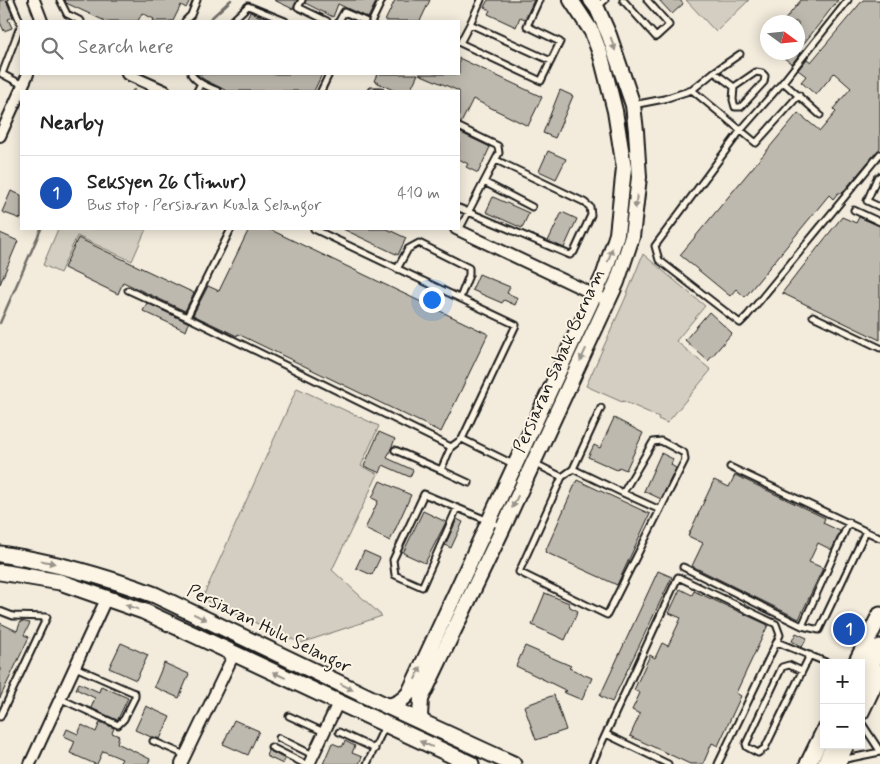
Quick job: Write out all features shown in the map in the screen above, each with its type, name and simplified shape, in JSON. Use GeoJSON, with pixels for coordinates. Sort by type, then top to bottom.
{"type":"FeatureCollection","features":[{"type":"Feature","properties":{"kind":"main road","name":"Persiaran Hulu Selangor"},"geometry":{"type":"LineString","coordinates":[[0,554],[64,566],[119,581],[154,595],[512,764]]}},
{"type":"Feature","properties":{"kind":"main road","name":"Persiaran Hulu Selangor"},"geometry":{"type":"LineString","coordinates":[[0,572],[60,582],[143,611],[463,762]]}},
{"type":"Feature","properties":{"kind":"main road"},"geometry":{"type":"LineString","coordinates":[[858,659],[880,615]]}},
{"type":"Feature","properties":{"kind":"main road"},"geometry":{"type":"LineString","coordinates":[[865,679],[880,647]]}},
{"type":"Feature","properties":{"kind":"main road"},"geometry":{"type":"LineString","coordinates":[[865,704],[880,672]]}},
{"type":"Feature","properties":{"kind":"main road"},"geometry":{"type":"LineString","coordinates":[[808,764],[820,739]]}},
{"type":"Feature","properties":{"kind":"main road"},"geometry":{"type":"LineString","coordinates":[[833,763],[834,749]]}},
{"type":"Feature","properties":{"kind":"main road"},"geometry":{"type":"LineString","coordinates":[[833,763],[843,749]]}},
{"type":"Feature","properties":{"kind":"street"},"geometry":{"type":"LineString","coordinates":[[34,0],[42,20]]}},
{"type":"Feature","properties":{"kind":"street","name":"Persiaran Sabak Bernam"},"geometry":{"type":"LineString","coordinates":[[387,706],[403,701],[409,693],[604,274],[617,234],[624,168],[615,111],[592,32],[572,0]]}},
{"type":"Feature","properties":{"kind":"street","name":"Persiaran Sabak Bernam"},"geometry":{"type":"LineString","coordinates":[[423,723],[420,716],[422,699],[617,282],[632,237],[639,176],[633,106],[598,3]]}},
{"type":"Feature","properties":{"kind":"street"},"geometry":{"type":"LineString","coordinates":[[21,90],[28,75]]}},
{"type":"Feature","properties":{"kind":"street"},"geometry":{"type":"LineString","coordinates":[[129,75],[163,90]]}},
{"type":"Feature","properties":{"kind":"street"},"geometry":{"type":"LineString","coordinates":[[0,136],[20,92]]}},
{"type":"Feature","properties":{"kind":"street"},"geometry":{"type":"LineString","coordinates":[[615,111],[633,106]]}},
{"type":"Feature","properties":{"kind":"street"},"geometry":{"type":"LineString","coordinates":[[460,230],[608,301]]}},
{"type":"Feature","properties":{"kind":"street"},"geometry":{"type":"LineString","coordinates":[[30,764],[107,597]]}},
{"type":"Feature","properties":{"kind":"street"},"geometry":{"type":"LineString","coordinates":[[184,760],[234,654]]}},
{"type":"Feature","properties":{"kind":"street"},"geometry":{"type":"LineString","coordinates":[[309,761],[338,703]]}},
{"type":"Feature","properties":{"kind":"lane"},"geometry":{"type":"LineString","coordinates":[[11,0],[20,22]]}},
{"type":"Feature","properties":{"kind":"lane"},"geometry":{"type":"LineString","coordinates":[[60,0],[67,14],[79,20]]}},
{"type":"Feature","properties":{"kind":"lane"},"geometry":{"type":"LineString","coordinates":[[186,20],[191,15],[197,0]]}},
{"type":"Feature","properties":{"kind":"lane"},"geometry":{"type":"LineString","coordinates":[[302,0],[298,7],[325,20]]}},
{"type":"Feature","properties":{"kind":"lane"},"geometry":{"type":"LineString","coordinates":[[372,20],[382,0]]}},
{"type":"Feature","properties":{"kind":"lane"},"geometry":{"type":"LineString","coordinates":[[481,0],[460,44],[542,81],[560,42],[527,26],[539,0]]}},
{"type":"Feature","properties":{"kind":"lane"},"geometry":{"type":"LineString","coordinates":[[623,0],[656,36],[669,25],[647,0]]}},
{"type":"Feature","properties":{"kind":"lane"},"geometry":{"type":"LineString","coordinates":[[848,0],[783,82],[741,130],[655,246],[658,260],[740,323],[880,154]]}},
{"type":"Feature","properties":{"kind":"lane"},"geometry":{"type":"LineString","coordinates":[[233,20],[248,6],[283,20]]}},
{"type":"Feature","properties":{"kind":"lane"},"geometry":{"type":"LineString","coordinates":[[340,20],[344,12],[363,20]]}},
{"type":"Feature","properties":{"kind":"lane"},"geometry":{"type":"LineString","coordinates":[[470,24],[551,62]]}},
{"type":"Feature","properties":{"kind":"lane"},"geometry":{"type":"LineString","coordinates":[[20,27],[2,74],[23,85]]}},
{"type":"Feature","properties":{"kind":"lane"},"geometry":{"type":"LineString","coordinates":[[633,106],[692,90],[740,54]]}},
{"type":"Feature","properties":{"kind":"lane"},"geometry":{"type":"LineString","coordinates":[[714,72],[734,87]]}},
{"type":"Feature","properties":{"kind":"lane"},"geometry":{"type":"LineString","coordinates":[[756,72],[762,73],[765,76],[764,82],[741,108],[735,107],[733,100],[734,87],[756,72]]}},
{"type":"Feature","properties":{"kind":"lane"},"geometry":{"type":"LineString","coordinates":[[192,75],[201,83],[216,90]]}},
{"type":"Feature","properties":{"kind":"lane"},"geometry":{"type":"LineString","coordinates":[[321,90],[329,75]]}},
{"type":"Feature","properties":{"kind":"lane"},"geometry":{"type":"LineString","coordinates":[[783,82],[820,115]]}},
{"type":"Feature","properties":{"kind":"lane"},"geometry":{"type":"LineString","coordinates":[[198,90],[201,83]]}},
{"type":"Feature","properties":{"kind":"lane"},"geometry":{"type":"LineString","coordinates":[[692,90],[756,143],[799,95]]}},
{"type":"Feature","properties":{"kind":"lane"},"geometry":{"type":"LineString","coordinates":[[460,128],[498,146],[499,153],[460,226]]}},
{"type":"Feature","properties":{"kind":"lane"},"geometry":{"type":"LineString","coordinates":[[460,208],[570,255],[574,252],[591,215],[590,207],[584,202],[496,160]]}},
{"type":"Feature","properties":{"kind":"lane"},"geometry":{"type":"LineString","coordinates":[[880,176],[877,178],[867,201],[880,207]]}},
{"type":"Feature","properties":{"kind":"lane"},"geometry":{"type":"LineString","coordinates":[[484,182],[532,207]]}},
{"type":"Feature","properties":{"kind":"lane"},"geometry":{"type":"LineString","coordinates":[[854,210],[880,222]]}},
{"type":"Feature","properties":{"kind":"lane"},"geometry":{"type":"LineString","coordinates":[[187,317],[230,230]]}},
{"type":"Feature","properties":{"kind":"lane"},"geometry":{"type":"LineString","coordinates":[[316,230],[516,325],[462,439],[451,447],[441,470]]}},
{"type":"Feature","properties":{"kind":"lane"},"geometry":{"type":"LineString","coordinates":[[397,268],[408,249],[419,243],[469,268],[469,275],[460,298]]}},
{"type":"Feature","properties":{"kind":"lane"},"geometry":{"type":"LineString","coordinates":[[128,290],[187,317],[451,447]]}},
{"type":"Feature","properties":{"kind":"lane"},"geometry":{"type":"LineString","coordinates":[[814,316],[880,348]]}},
{"type":"Feature","properties":{"kind":"lane"},"geometry":{"type":"LineString","coordinates":[[601,408],[572,469],[562,477],[519,572],[608,615],[685,460],[684,453],[661,441],[652,442],[623,493]]}},
{"type":"Feature","properties":{"kind":"lane"},"geometry":{"type":"LineString","coordinates":[[462,439],[516,465]]}},
{"type":"Feature","properties":{"kind":"lane"},"geometry":{"type":"LineString","coordinates":[[395,450],[469,483]]}},
{"type":"Feature","properties":{"kind":"lane"},"geometry":{"type":"LineString","coordinates":[[533,463],[562,477]]}},
{"type":"Feature","properties":{"kind":"lane"},"geometry":{"type":"LineString","coordinates":[[730,467],[880,538]]}},
{"type":"Feature","properties":{"kind":"lane"},"geometry":{"type":"LineString","coordinates":[[572,469],[660,510]]}},
{"type":"Feature","properties":{"kind":"lane"},"geometry":{"type":"LineString","coordinates":[[457,508],[422,587],[395,575],[393,560],[424,494],[457,508],[490,522],[503,528]]}},
{"type":"Feature","properties":{"kind":"lane"},"geometry":{"type":"LineString","coordinates":[[802,626],[849,522]]}},
{"type":"Feature","properties":{"kind":"lane"},"geometry":{"type":"LineString","coordinates":[[683,567],[802,626],[819,630],[866,531]]}},
{"type":"Feature","properties":{"kind":"lane"},"geometry":{"type":"LineString","coordinates":[[592,764],[678,577],[776,624],[780,635],[718,764]]}},
{"type":"Feature","properties":{"kind":"lane"},"geometry":{"type":"LineString","coordinates":[[0,611],[13,616],[47,616],[0,717]]}},
{"type":"Feature","properties":{"kind":"lane"},"geometry":{"type":"LineString","coordinates":[[777,642],[820,659]]}},
{"type":"Feature","properties":{"kind":"lane"},"geometry":{"type":"LineString","coordinates":[[802,671],[788,665],[782,667],[746,744],[747,747],[758,753],[765,748],[810,655]]}},
{"type":"Feature","properties":{"kind":"lane"},"geometry":{"type":"LineString","coordinates":[[60,698],[118,726],[124,719],[135,697],[135,693],[75,667]]}},
{"type":"Feature","properties":{"kind":"lane"},"geometry":{"type":"LineString","coordinates":[[289,716],[324,732]]}},
{"type":"Feature","properties":{"kind":"lane"},"geometry":{"type":"LineString","coordinates":[[367,764],[386,726]]}},
{"type":"Feature","properties":{"kind":"lane"},"geometry":{"type":"LineString","coordinates":[[833,763],[880,751],[865,728]]}},
{"type":"Feature","properties":{"kind":"lane"},"geometry":{"type":"LineString","coordinates":[[339,732],[375,749]]}},
{"type":"Feature","properties":{"kind":"lane"},"geometry":{"type":"LineString","coordinates":[[606,734],[668,764]]}},
{"type":"Feature","properties":{"kind":"lane"},"geometry":{"type":"LineString","coordinates":[[279,738],[309,761]]}},
{"type":"Feature","properties":{"kind":"lane"},"geometry":{"type":"LineString","coordinates":[[152,741],[184,760]]}},
{"type":"Feature","properties":{"kind":"lane"},"geometry":{"type":"LineString","coordinates":[[271,747],[309,761]]}},
{"type":"Feature","properties":{"kind":"shaded area"},"geometry":{"type":"Polygon","coordinates":[[[686,0],[749,0],[716,32],[686,0]]]}},
{"type":"Feature","properties":{"kind":"shaded area"},"geometry":{"type":"Polygon","coordinates":[[[58,230],[146,230],[132,261],[77,236],[60,273],[43,265],[58,230]]]}},
{"type":"Feature","properties":{"kind":"shaded area"},"geometry":{"type":"Polygon","coordinates":[[[643,254],[705,306],[676,341],[711,370],[667,423],[658,419],[659,417],[586,386],[643,254]]]}},
{"type":"Feature","properties":{"kind":"shaded area"},"geometry":{"type":"Polygon","coordinates":[[[297,388],[379,426],[361,466],[378,474],[332,570],[382,616],[301,643],[202,599],[297,388]]]}},
{"type":"Feature","properties":{"kind":"building"},"geometry":{"type":"Polygon","coordinates":[[[0,0],[6,0],[13,17],[8,19],[12,28],[4,31],[0,22],[0,0]]]}},
{"type":"Feature","properties":{"kind":"building"},"geometry":{"type":"Polygon","coordinates":[[[65,0],[190,0],[186,8],[181,5],[174,20],[154,20],[142,13],[138,20],[103,20],[66,3],[65,0]]]}},
{"type":"Feature","properties":{"kind":"building"},"geometry":{"type":"Polygon","coordinates":[[[274,0],[297,0],[293,9],[274,0]]]}},
{"type":"Feature","properties":{"kind":"building"},"geometry":{"type":"Polygon","coordinates":[[[306,0],[377,0],[368,18],[338,4],[333,17],[305,3],[306,0]]]}},
{"type":"Feature","properties":{"kind":"building"},"geometry":{"type":"Polygon","coordinates":[[[395,0],[430,0],[420,20],[385,20],[395,0]]]}},
{"type":"Feature","properties":{"kind":"building"},"geometry":{"type":"Polygon","coordinates":[[[488,0],[534,0],[525,19],[520,17],[516,27],[488,14],[490,10],[484,7],[488,0]]]}},
{"type":"Feature","properties":{"kind":"building"},"geometry":{"type":"Polygon","coordinates":[[[659,0],[680,0],[683,4],[672,14],[659,0]]]}},
{"type":"Feature","properties":{"kind":"building"},"geometry":{"type":"Polygon","coordinates":[[[801,0],[838,0],[805,42],[805,15],[789,15],[801,0]]]}},
{"type":"Feature","properties":{"kind":"building"},"geometry":{"type":"Polygon","coordinates":[[[863,0],[880,0],[880,148],[842,193],[838,193],[833,199],[829,195],[745,297],[736,289],[730,296],[680,255],[798,113],[820,131],[836,112],[833,109],[851,88],[834,73],[816,95],[801,82],[806,76],[798,70],[807,59],[811,62],[863,0]]]}},
{"type":"Feature","properties":{"kind":"building"},"geometry":{"type":"Polygon","coordinates":[[[250,12],[267,20],[246,20],[250,12]]]}},
{"type":"Feature","properties":{"kind":"building"},"geometry":{"type":"Polygon","coordinates":[[[460,58],[542,97],[528,126],[473,99],[460,123],[460,90],[421,75],[460,75],[460,58]]]}},
{"type":"Feature","properties":{"kind":"building"},"geometry":{"type":"Polygon","coordinates":[[[787,60],[795,60],[792,64],[787,60]]]}},
{"type":"Feature","properties":{"kind":"building"},"geometry":{"type":"Polygon","coordinates":[[[198,75],[322,75],[314,90],[225,90],[198,75]]]}},
{"type":"Feature","properties":{"kind":"building"},"geometry":{"type":"Polygon","coordinates":[[[377,75],[418,75],[410,90],[393,90],[374,81],[377,75]]]}},
{"type":"Feature","properties":{"kind":"building"},"geometry":{"type":"Polygon","coordinates":[[[560,90],[573,96],[555,138],[543,133],[560,90]]]}},
{"type":"Feature","properties":{"kind":"building"},"geometry":{"type":"Polygon","coordinates":[[[460,132],[490,147],[478,173],[466,167],[468,164],[460,160],[460,132]]]}},
{"type":"Feature","properties":{"kind":"building"},"geometry":{"type":"Polygon","coordinates":[[[548,151],[566,159],[556,179],[539,171],[548,151]]]}},
{"type":"Feature","properties":{"kind":"building"},"geometry":{"type":"Polygon","coordinates":[[[11,191],[20,195],[20,219],[2,212],[11,191]]]}},
{"type":"Feature","properties":{"kind":"building"},"geometry":{"type":"Polygon","coordinates":[[[493,197],[529,213],[522,228],[486,212],[493,197]]]}},
{"type":"Feature","properties":{"kind":"building"},"geometry":{"type":"Polygon","coordinates":[[[562,212],[577,219],[564,248],[548,241],[562,212]]]}},
{"type":"Feature","properties":{"kind":"building"},"geometry":{"type":"Polygon","coordinates":[[[842,217],[856,223],[859,217],[880,226],[880,340],[782,293],[842,217]]]}},
{"type":"Feature","properties":{"kind":"building"},"geometry":{"type":"Polygon","coordinates":[[[249,230],[271,230],[488,334],[441,432],[238,334],[237,336],[193,315],[208,286],[219,291],[249,230]]]}},
{"type":"Feature","properties":{"kind":"building"},"geometry":{"type":"Polygon","coordinates":[[[345,230],[389,230],[406,238],[398,255],[345,230]]]}},
{"type":"Feature","properties":{"kind":"building"},"geometry":{"type":"Polygon","coordinates":[[[0,233],[18,241],[0,284],[0,233]]]}},
{"type":"Feature","properties":{"kind":"building"},"geometry":{"type":"Polygon","coordinates":[[[78,238],[194,293],[185,311],[123,282],[118,294],[64,268],[78,238]]]}},
{"type":"Feature","properties":{"kind":"building"},"geometry":{"type":"Polygon","coordinates":[[[479,274],[510,287],[507,293],[518,298],[515,305],[504,300],[502,303],[472,290],[479,274]]]}},
{"type":"Feature","properties":{"kind":"building"},"geometry":{"type":"Polygon","coordinates":[[[147,303],[189,323],[186,331],[143,311],[147,303]]]}},
{"type":"Feature","properties":{"kind":"building"},"geometry":{"type":"Polygon","coordinates":[[[709,312],[732,333],[708,361],[685,340],[709,312]]]}},
{"type":"Feature","properties":{"kind":"building"},"geometry":{"type":"Polygon","coordinates":[[[614,418],[643,433],[626,470],[619,467],[617,470],[588,457],[594,445],[600,448],[614,418]]]}},
{"type":"Feature","properties":{"kind":"building"},"geometry":{"type":"Polygon","coordinates":[[[379,432],[395,439],[387,458],[413,470],[410,477],[383,465],[380,473],[364,466],[379,432]]]}},
{"type":"Feature","properties":{"kind":"building"},"geometry":{"type":"Polygon","coordinates":[[[661,453],[673,459],[671,465],[676,468],[661,499],[644,491],[661,453]]]}},
{"type":"Feature","properties":{"kind":"building"},"geometry":{"type":"Polygon","coordinates":[[[735,475],[825,518],[823,523],[840,531],[832,550],[818,543],[809,562],[823,568],[799,619],[692,566],[703,543],[688,536],[714,480],[729,487],[735,475]]]}},
{"type":"Feature","properties":{"kind":"building"},"geometry":{"type":"Polygon","coordinates":[[[577,480],[650,514],[617,585],[545,552],[577,480]]]}},
{"type":"Feature","properties":{"kind":"building"},"geometry":{"type":"Polygon","coordinates":[[[380,481],[411,495],[390,541],[365,529],[378,501],[372,498],[380,481]]]}},
{"type":"Feature","properties":{"kind":"building"},"geometry":{"type":"Polygon","coordinates":[[[423,511],[446,522],[425,563],[403,553],[423,511]]]}},
{"type":"Feature","properties":{"kind":"building"},"geometry":{"type":"Polygon","coordinates":[[[457,519],[463,522],[451,548],[445,545],[457,519]]]}},
{"type":"Feature","properties":{"kind":"building"},"geometry":{"type":"Polygon","coordinates":[[[364,551],[380,558],[372,575],[356,568],[364,551]]]}},
{"type":"Feature","properties":{"kind":"building"},"geometry":{"type":"Polygon","coordinates":[[[658,571],[672,577],[612,702],[600,696],[658,571]]]}},
{"type":"Feature","properties":{"kind":"building"},"geometry":{"type":"Polygon","coordinates":[[[680,589],[692,595],[694,591],[768,625],[736,693],[741,696],[718,746],[712,743],[703,764],[690,764],[630,736],[640,714],[632,710],[640,693],[634,690],[650,655],[655,658],[662,643],[668,646],[681,618],[669,613],[680,589]]]}},
{"type":"Feature","properties":{"kind":"building"},"geometry":{"type":"Polygon","coordinates":[[[545,593],[569,603],[570,607],[578,611],[565,640],[532,625],[545,593]]]}},
{"type":"Feature","properties":{"kind":"building"},"geometry":{"type":"Polygon","coordinates":[[[21,621],[30,623],[24,635],[29,637],[0,698],[0,623],[17,631],[21,621]]]}},
{"type":"Feature","properties":{"kind":"building"},"geometry":{"type":"Polygon","coordinates":[[[796,633],[807,638],[802,647],[792,641],[796,633]]]}},
{"type":"Feature","properties":{"kind":"building"},"geometry":{"type":"Polygon","coordinates":[[[121,643],[148,655],[136,680],[109,668],[121,643]]]}},
{"type":"Feature","properties":{"kind":"building"},"geometry":{"type":"Polygon","coordinates":[[[525,646],[571,666],[569,668],[592,678],[582,700],[563,692],[567,691],[516,666],[525,646]]]}},
{"type":"Feature","properties":{"kind":"building"},"geometry":{"type":"Polygon","coordinates":[[[164,663],[189,674],[179,698],[154,687],[164,663]]]}},
{"type":"Feature","properties":{"kind":"building"},"geometry":{"type":"Polygon","coordinates":[[[79,683],[99,692],[101,686],[128,698],[118,719],[91,708],[95,698],[76,689],[79,683]]]}},
{"type":"Feature","properties":{"kind":"building"},"geometry":{"type":"Polygon","coordinates":[[[554,695],[566,730],[536,740],[524,706],[554,695]]]}},
{"type":"Feature","properties":{"kind":"building"},"geometry":{"type":"Polygon","coordinates":[[[146,706],[170,717],[160,739],[135,730],[146,706]]]}},
{"type":"Feature","properties":{"kind":"building"},"geometry":{"type":"Polygon","coordinates":[[[234,720],[259,731],[248,755],[223,744],[234,720]]]}},
{"type":"Feature","properties":{"kind":"building"},"geometry":{"type":"Polygon","coordinates":[[[100,722],[114,728],[112,733],[119,736],[117,743],[150,759],[148,764],[119,764],[122,759],[103,751],[97,764],[95,764],[70,753],[75,741],[64,736],[67,729],[78,734],[82,725],[96,732],[100,722]]]}},
{"type":"Feature","properties":{"kind":"building"},"geometry":{"type":"Polygon","coordinates":[[[345,741],[355,746],[352,753],[362,757],[359,764],[323,764],[332,743],[342,747],[345,741]]]}},
{"type":"Feature","properties":{"kind":"building"},"geometry":{"type":"Polygon","coordinates":[[[268,750],[285,759],[283,764],[266,756],[268,750]]]}},
{"type":"Feature","properties":{"kind":"waterway"},"geometry":{"type":"LineString","coordinates":[[209,20],[231,0]]}},
{"type":"Feature","properties":{"kind":"waterway"},"geometry":{"type":"LineString","coordinates":[[0,323],[41,230]]}},
{"type":"Feature","properties":{"kind":"place","name":"Seksyen 26 (Timur)"},"geometry":{"type":"Point","coordinates":[849,629]}}]}
